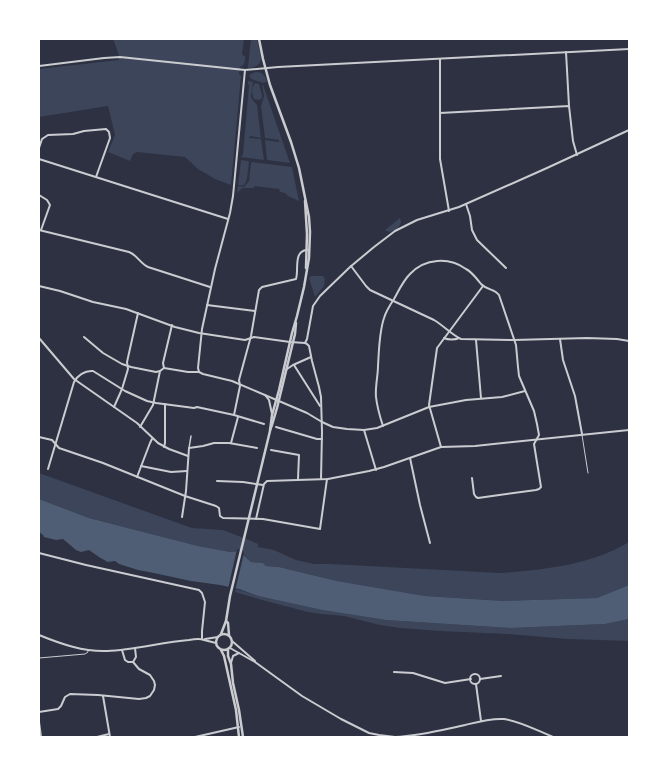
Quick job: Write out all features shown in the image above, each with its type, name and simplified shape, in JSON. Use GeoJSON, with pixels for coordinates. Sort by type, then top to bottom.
{"type":"FeatureCollection","features":[{"type":"Feature","properties":{"kind":"street"},"geometry":{"type":"LineString","coordinates":[[259,39],[272,92],[295,153],[304,190],[310,232],[309,258],[270,430]]}},
{"type":"Feature","properties":{"kind":"street"},"geometry":{"type":"LineString","coordinates":[[39,66],[116,57],[245,70],[440,58],[629,49]]}},
{"type":"Feature","properties":{"kind":"street"},"geometry":{"type":"LineString","coordinates":[[566,52],[569,106],[577,155]]}},
{"type":"Feature","properties":{"kind":"street"},"geometry":{"type":"LineString","coordinates":[[440,58],[440,159],[449,211]]}},
{"type":"Feature","properties":{"kind":"street"},"geometry":{"type":"LineString","coordinates":[[199,372],[198,368],[202,329],[233,196],[245,70]]}},
{"type":"Feature","properties":{"kind":"street"},"geometry":{"type":"LineString","coordinates":[[440,113],[569,106]]}},
{"type":"Feature","properties":{"kind":"street"},"geometry":{"type":"LineString","coordinates":[[39,148],[42,139],[48,134],[73,134],[82,131],[107,130],[110,135],[110,140],[96,177]]}},
{"type":"Feature","properties":{"kind":"street"},"geometry":{"type":"LineString","coordinates":[[305,343],[312,311],[316,301],[351,266],[403,226],[419,219],[449,211],[466,204],[577,155],[629,130]]}},
{"type":"Feature","properties":{"kind":"street"},"geometry":{"type":"LineString","coordinates":[[39,159],[228,219]]}},
{"type":"Feature","properties":{"kind":"street"},"geometry":{"type":"LineString","coordinates":[[304,190],[306,228],[305,277]]}},
{"type":"Feature","properties":{"kind":"street"},"geometry":{"type":"LineString","coordinates":[[39,195],[47,200],[50,205],[40,230],[129,252],[148,268],[211,287]]}},
{"type":"Feature","properties":{"kind":"street"},"geometry":{"type":"LineString","coordinates":[[466,204],[472,230],[477,240],[506,268]]}},
{"type":"Feature","properties":{"kind":"street"},"geometry":{"type":"LineString","coordinates":[[234,415],[240,384],[239,380],[250,339],[260,288],[296,279],[299,255],[302,251],[306,250]]}},
{"type":"Feature","properties":{"kind":"street"},"geometry":{"type":"LineString","coordinates":[[383,426],[376,395],[383,320],[403,283],[413,272],[425,264],[434,261],[450,261],[464,267],[471,272],[483,286],[496,291],[498,294],[514,340],[518,373],[538,424],[539,435],[534,445],[541,485],[539,489],[478,498],[474,495],[472,478]]}},
{"type":"Feature","properties":{"kind":"street"},"geometry":{"type":"LineString","coordinates":[[351,266],[369,288],[442,324],[463,340],[605,338],[629,341]]}},
{"type":"Feature","properties":{"kind":"street"},"geometry":{"type":"LineString","coordinates":[[39,286],[57,290],[93,302],[138,313],[202,334],[245,340],[254,337],[307,344],[309,346],[320,390],[322,422],[321,479]]}},
{"type":"Feature","properties":{"kind":"street"},"geometry":{"type":"LineString","coordinates":[[441,447],[429,407],[438,348],[483,286]]}},
{"type":"Feature","properties":{"kind":"street"},"geometry":{"type":"LineString","coordinates":[[207,305],[255,311]]}},
{"type":"Feature","properties":{"kind":"street"},"geometry":{"type":"LineString","coordinates":[[114,407],[122,389],[128,369],[127,362],[138,313]]}},
{"type":"Feature","properties":{"kind":"street"},"geometry":{"type":"LineString","coordinates":[[164,368],[163,363],[172,325]]}},
{"type":"Feature","properties":{"kind":"street"},"geometry":{"type":"LineString","coordinates":[[84,337],[105,355],[127,366],[156,372],[164,368],[199,372],[202,374],[232,380],[307,413],[334,428],[339,429],[372,430],[429,407],[466,400],[502,397],[525,391]]}},
{"type":"Feature","properties":{"kind":"street"},"geometry":{"type":"LineString","coordinates":[[39,338],[76,380],[140,427],[152,439],[164,447],[188,456]]}},
{"type":"Feature","properties":{"kind":"street"},"geometry":{"type":"LineString","coordinates":[[444,338],[459,338]]}},
{"type":"Feature","properties":{"kind":"street"},"geometry":{"type":"LineString","coordinates":[[560,339],[562,356],[575,396],[582,434]]}},
{"type":"Feature","properties":{"kind":"street"},"geometry":{"type":"LineString","coordinates":[[476,340],[481,399]]}},
{"type":"Feature","properties":{"kind":"street"},"geometry":{"type":"LineString","coordinates":[[216,644],[226,621],[230,596],[270,430],[272,415],[286,370],[291,342]]}},
{"type":"Feature","properties":{"kind":"street"},"geometry":{"type":"LineString","coordinates":[[286,370],[311,357]]}},
{"type":"Feature","properties":{"kind":"street"},"geometry":{"type":"LineString","coordinates":[[294,365],[321,407]]}},
{"type":"Feature","properties":{"kind":"street"},"geometry":{"type":"LineString","coordinates":[[48,469],[74,382],[84,373],[89,371],[144,400],[154,403],[194,408],[197,407],[234,415],[264,424]]}},
{"type":"Feature","properties":{"kind":"street"},"geometry":{"type":"LineString","coordinates":[[140,427],[154,403],[160,371]]}},
{"type":"Feature","properties":{"kind":"street"},"geometry":{"type":"LineString","coordinates":[[265,395],[269,400],[272,415]]}},
{"type":"Feature","properties":{"kind":"street"},"geometry":{"type":"LineString","coordinates":[[164,447],[165,404]]}},
{"type":"Feature","properties":{"kind":"street"},"geometry":{"type":"LineString","coordinates":[[231,443],[238,417]]}},
{"type":"Feature","properties":{"kind":"street"},"geometry":{"type":"LineString","coordinates":[[276,427],[317,439],[322,439]]}},
{"type":"Feature","properties":{"kind":"street"},"geometry":{"type":"LineString","coordinates":[[364,430],[376,470]]}},
{"type":"Feature","properties":{"kind":"street"},"geometry":{"type":"LineString","coordinates":[[256,519],[263,486],[268,480],[327,479],[376,470],[441,447],[475,446],[629,430]]}},
{"type":"Feature","properties":{"kind":"street"},"geometry":{"type":"LineString","coordinates":[[182,516],[191,436]]}},
{"type":"Feature","properties":{"kind":"street"},"geometry":{"type":"LineString","coordinates":[[39,437],[52,440],[59,448],[185,496],[216,506],[219,508],[222,518],[271,520],[320,529],[327,479]]}},
{"type":"Feature","properties":{"kind":"street"},"geometry":{"type":"LineString","coordinates":[[137,477],[152,439]]}},
{"type":"Feature","properties":{"kind":"street"},"geometry":{"type":"LineString","coordinates":[[189,448],[216,443],[231,443],[257,448]]}},
{"type":"Feature","properties":{"kind":"street"},"geometry":{"type":"LineString","coordinates":[[271,450],[299,455],[296,479]]}},
{"type":"Feature","properties":{"kind":"street"},"geometry":{"type":"LineString","coordinates":[[410,458],[418,501],[430,544]]}},
{"type":"Feature","properties":{"kind":"street"},"geometry":{"type":"LineString","coordinates":[[141,466],[171,472],[187,471]]}},
{"type":"Feature","properties":{"kind":"street"},"geometry":{"type":"LineString","coordinates":[[217,481],[247,482],[263,486]]}},
{"type":"Feature","properties":{"kind":"street"},"geometry":{"type":"LineString","coordinates":[[39,553],[199,590],[202,593],[205,602],[202,631],[204,640]]}},
{"type":"Feature","properties":{"kind":"street"},"geometry":{"type":"LineString","coordinates":[[226,621],[228,623],[227,629],[232,641],[255,662]]}},
{"type":"Feature","properties":{"kind":"street"},"geometry":{"type":"LineString","coordinates":[[221,634],[229,635]]}},
{"type":"Feature","properties":{"kind":"street"},"geometry":{"type":"LineString","coordinates":[[39,636],[65,645],[88,650],[104,651],[122,650],[178,641],[204,640],[218,637]]}},
{"type":"Feature","properties":{"kind":"street"},"geometry":{"type":"LineString","coordinates":[[204,640],[216,644],[224,656],[243,737]]}},
{"type":"Feature","properties":{"kind":"street"},"geometry":{"type":"LineString","coordinates":[[232,641],[228,656],[231,664],[239,710],[239,737]]}},
{"type":"Feature","properties":{"kind":"street"},"geometry":{"type":"LineString","coordinates":[[133,662],[136,657],[135,648]]}},
{"type":"Feature","properties":{"kind":"street"},"geometry":{"type":"LineString","coordinates":[[221,650],[226,650],[229,648],[240,653],[255,662],[298,694],[337,717],[367,732],[395,737],[424,734],[496,719],[519,723],[553,737]]}},
{"type":"Feature","properties":{"kind":"street"},"geometry":{"type":"LineString","coordinates":[[39,712],[58,709],[66,696],[70,694],[139,700],[152,694],[155,687],[153,678],[138,668],[133,662],[125,660],[122,650]]}},
{"type":"Feature","properties":{"kind":"street"},"geometry":{"type":"LineString","coordinates":[[231,664],[233,656],[240,653]]}},
{"type":"Feature","properties":{"kind":"street"},"geometry":{"type":"LineString","coordinates":[[394,672],[415,674],[445,683],[470,680],[472,683],[476,684]]}},
{"type":"Feature","properties":{"kind":"street"},"geometry":{"type":"LineString","coordinates":[[470,680],[474,674],[479,675],[480,679]]}},
{"type":"Feature","properties":{"kind":"street"},"geometry":{"type":"LineString","coordinates":[[481,721],[476,684],[480,679],[501,676]]}},
{"type":"Feature","properties":{"kind":"street"},"geometry":{"type":"LineString","coordinates":[[97,737],[110,736],[103,696]]}},
{"type":"Feature","properties":{"kind":"street"},"geometry":{"type":"LineString","coordinates":[[39,722],[41,737]]}},
{"type":"Feature","properties":{"kind":"street"},"geometry":{"type":"LineString","coordinates":[[195,737],[240,728]]}},
{"type":"Feature","properties":{"kind":"lane"},"geometry":{"type":"LineString","coordinates":[[582,434],[588,473]]}},
{"type":"Feature","properties":{"kind":"lane"},"geometry":{"type":"LineString","coordinates":[[39,658],[85,654],[88,650]]}},
{"type":"Feature","properties":{"kind":"shaded area"},"geometry":{"type":"Polygon","coordinates":[[[113,39],[244,39],[242,55],[245,56],[245,60],[244,64],[240,67],[239,74],[241,76],[231,185],[215,179],[198,169],[185,157],[137,152],[133,154],[130,161],[108,152],[115,135],[108,106],[39,117],[39,69],[119,60],[119,55],[113,39]]]}},
{"type":"Feature","properties":{"kind":"shaded area"},"geometry":{"type":"Polygon","coordinates":[[[251,39],[257,39],[261,58],[259,64],[255,67],[249,68],[248,67],[251,39]]]}},
{"type":"Feature","properties":{"kind":"shaded area"},"geometry":{"type":"Polygon","coordinates":[[[255,72],[263,74],[267,82],[263,83],[251,79],[249,75],[255,72]]]}},
{"type":"Feature","properties":{"kind":"shaded area"},"geometry":{"type":"Polygon","coordinates":[[[248,81],[253,82],[251,96],[257,105],[261,138],[250,136],[249,138],[261,139],[264,160],[241,157],[243,154],[249,85],[248,81]]]}},
{"type":"Feature","properties":{"kind":"shaded area"},"geometry":{"type":"Polygon","coordinates":[[[255,83],[259,84],[262,95],[262,98],[259,100],[254,99],[252,95],[255,83]]]}},
{"type":"Feature","properties":{"kind":"shaded area"},"geometry":{"type":"Polygon","coordinates":[[[262,85],[290,163],[267,160],[265,140],[279,142],[279,140],[265,138],[261,106],[264,96],[262,85]]]}},
{"type":"Feature","properties":{"kind":"shaded area"},"geometry":{"type":"Polygon","coordinates":[[[241,160],[249,162],[248,174],[244,185],[238,185],[241,160]]]}},
{"type":"Feature","properties":{"kind":"shaded area"},"geometry":{"type":"Polygon","coordinates":[[[251,163],[292,167],[299,201],[285,193],[280,192],[279,189],[254,186],[254,188],[242,188],[237,193],[238,186],[244,187],[249,181],[251,163]]]}},
{"type":"Feature","properties":{"kind":"shaded area"},"geometry":{"type":"Polygon","coordinates":[[[400,218],[401,222],[397,228],[390,232],[385,230],[400,218]]]}},
{"type":"Feature","properties":{"kind":"shaded area"},"geometry":{"type":"Polygon","coordinates":[[[311,276],[323,276],[325,279],[324,286],[315,297],[309,278],[311,276]]]}},
{"type":"Feature","properties":{"kind":"shaded area"},"geometry":{"type":"Polygon","coordinates":[[[39,473],[192,528],[223,530],[258,544],[258,547],[274,550],[296,560],[314,564],[500,573],[550,568],[583,561],[614,550],[629,542],[629,585],[598,598],[504,601],[425,596],[337,581],[279,567],[266,566],[263,563],[251,562],[242,553],[236,551],[230,552],[198,546],[89,518],[39,499],[39,473]]]}},
{"type":"Feature","properties":{"kind":"shaded area"},"geometry":{"type":"Polygon","coordinates":[[[39,499],[89,518],[198,546],[230,552],[239,551],[251,562],[263,563],[266,566],[279,567],[337,581],[425,596],[504,601],[597,598],[629,585],[629,619],[605,624],[511,628],[386,620],[322,610],[258,596],[239,589],[138,570],[119,564],[115,561],[107,562],[89,550],[81,552],[76,550],[63,539],[56,540],[44,537],[39,532],[39,499]]]}},
{"type":"Feature","properties":{"kind":"shaded area"},"geometry":{"type":"Polygon","coordinates":[[[236,589],[258,596],[322,610],[386,620],[511,628],[605,624],[629,619],[629,641],[568,639],[400,628],[380,625],[344,616],[308,612],[235,592],[236,589]]]}},
{"type":"Feature","properties":{"kind":"pier"},"geometry":{"type":"Polygon","coordinates":[[[237,549],[243,551],[244,553],[235,591],[228,589],[237,549]]]}}]}
